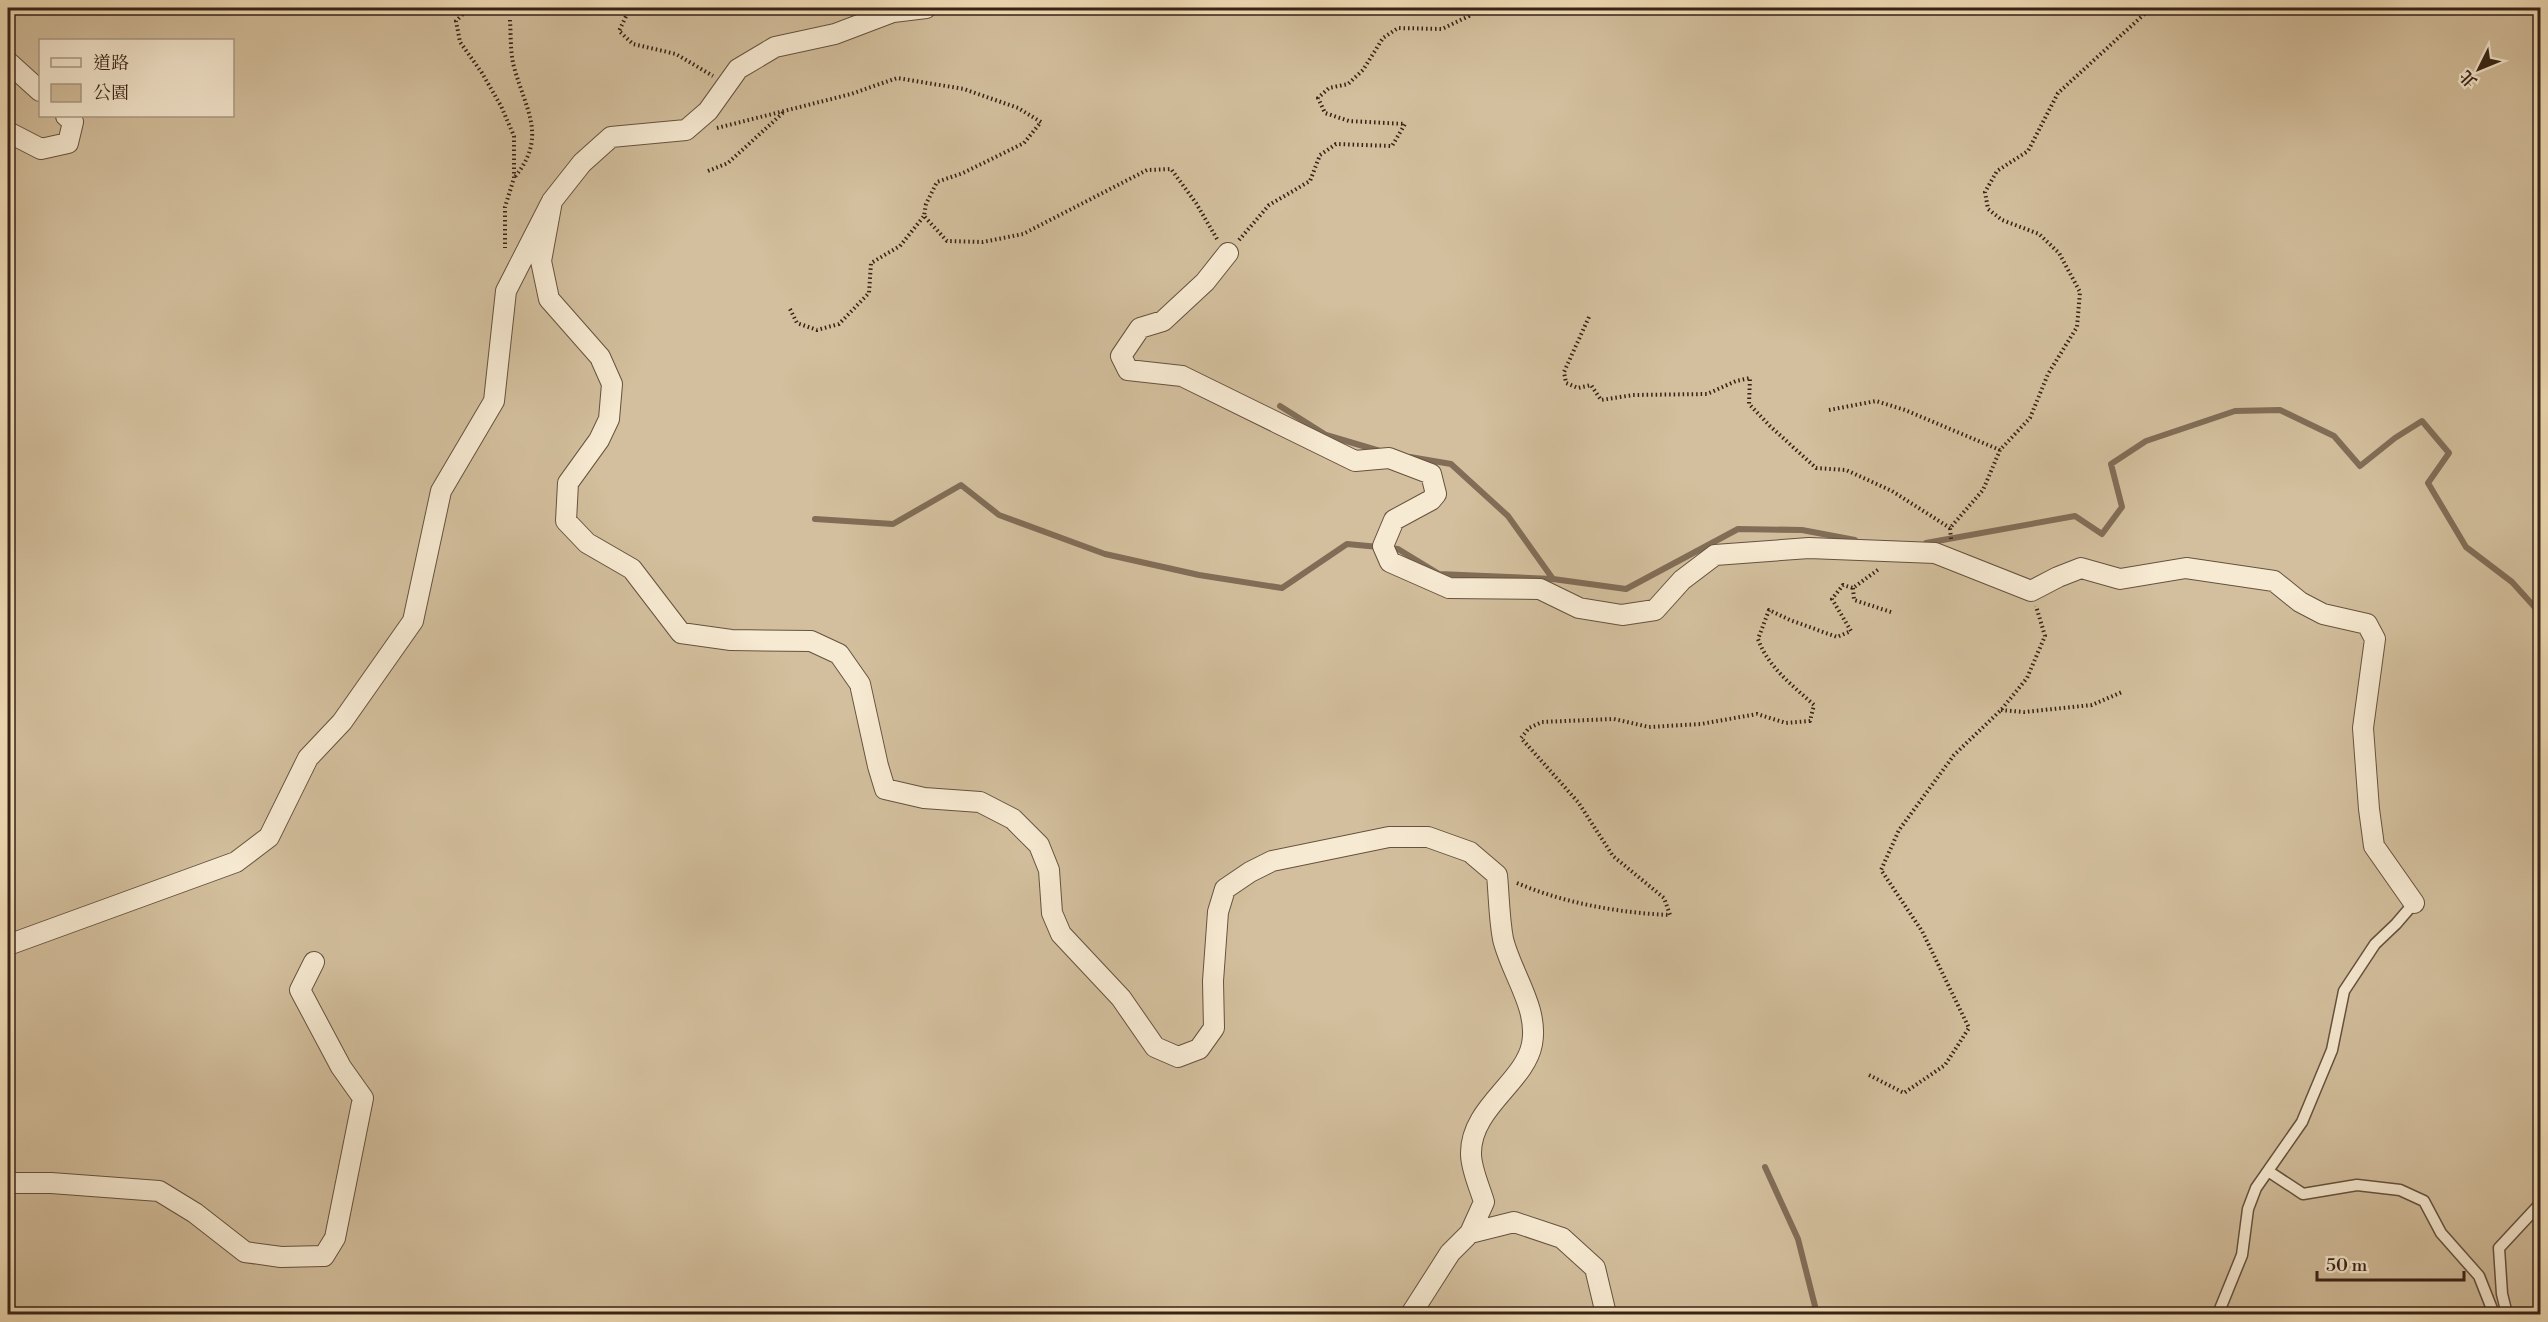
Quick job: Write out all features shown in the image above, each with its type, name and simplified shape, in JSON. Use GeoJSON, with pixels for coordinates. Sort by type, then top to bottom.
{"type":"FeatureCollection","features":[{"type":"Feature","properties":{"kind":"street"},"geometry":{"type":"LineString","coordinates":[[8,945],[236,862],[269,837],[308,758],[342,722],[413,621],[441,491],[494,401],[506,291],[552,201],[582,163],[611,137],[686,130],[708,111],[738,69],[776,47],[835,34],[893,12],[926,8]]}},
{"type":"Feature","properties":{"kind":"street"},"geometry":{"type":"LineString","coordinates":[[8,62],[39,90]]}},
{"type":"Feature","properties":{"kind":"street"},"geometry":{"type":"LineString","coordinates":[[8,132],[41,149],[68,143],[73,122],[67,117]]}},
{"type":"Feature","properties":{"kind":"street"},"geometry":{"type":"LineString","coordinates":[[552,201],[541,261],[549,299],[600,357],[612,384],[609,419],[599,440],[568,483],[566,521],[588,543],[632,569],[681,633],[731,640],[811,641],[839,654],[860,684],[885,789],[924,798],[980,802],[1013,819],[1039,845],[1049,870],[1052,913],[1062,934],[1121,999],[1155,1047],[1178,1057],[1199,1049],[1214,1028],[1213,981],[1218,912],[1225,889],[1250,872],[1272,861],[1307,853],[1389,837],[1428,837],[1470,852],[1497,875],[1503,939],[1533,1022],[1532,1045],[1522,1067],[1490,1104],[1477,1128],[1471,1154],[1484,1202],[1470,1233],[1450,1253],[1411,1314]]}},
{"type":"Feature","properties":{"kind":"street"},"geometry":{"type":"LineString","coordinates":[[1228,253],[1205,282],[1163,321],[1140,328],[1121,356],[1128,370],[1182,376],[1355,461],[1389,458],[1431,474],[1436,494],[1431,500],[1394,520],[1383,546],[1390,562],[1449,588],[1540,589],[1580,608],[1622,615],[1655,610],[1682,580],[1715,555],[1809,548],[1904,551],[1935,553],[2031,591],[2081,568],[2120,579],[2186,568],[2274,581],[2300,603],[2323,614],[2367,624],[2375,639],[2363,728],[2368,809],[2374,846],[2414,903]]}},
{"type":"Feature","properties":{"kind":"street"},"geometry":{"type":"LineString","coordinates":[[8,1183],[51,1183],[159,1191],[195,1213],[245,1252],[281,1257],[324,1256],[335,1238],[363,1098],[341,1067],[300,990],[314,962]]}},
{"type":"Feature","properties":{"kind":"street"},"geometry":{"type":"LineString","coordinates":[[1470,1233],[1515,1221],[1562,1238],[1595,1268],[1606,1314]]}},
{"type":"Feature","properties":{"kind":"lane"},"geometry":{"type":"LineString","coordinates":[[2218,1314],[2242,1255],[2248,1209],[2256,1188],[2302,1122],[2332,1050],[2343,991],[2375,944],[2414,903]]}},
{"type":"Feature","properties":{"kind":"lane"},"geometry":{"type":"LineString","coordinates":[[2268,1171],[2303,1194],[2357,1185],[2400,1190],[2424,1201],[2441,1233],[2479,1276],[2494,1314]]}},
{"type":"Feature","properties":{"kind":"lane"},"geometry":{"type":"LineString","coordinates":[[2507,1314],[2502,1294],[2499,1248],[2538,1206]]}},
{"type":"Feature","properties":{"kind":"path"},"geometry":{"type":"LineString","coordinates":[[469,8],[456,21],[460,42],[482,73],[501,106],[514,136],[514,178],[505,207],[505,255]]}},
{"type":"Feature","properties":{"kind":"path"},"geometry":{"type":"LineString","coordinates":[[635,8],[629,10],[619,32],[633,44],[676,54],[714,77],[724,90]]}},
{"type":"Feature","properties":{"kind":"path"},"geometry":{"type":"LineString","coordinates":[[677,8],[692,10],[715,8]]}},
{"type":"Feature","properties":{"kind":"path"},"geometry":{"type":"LineString","coordinates":[[924,216],[947,241],[984,242],[1023,234],[1147,170],[1171,169],[1196,203],[1212,233],[1228,253],[1269,205],[1310,181],[1320,155],[1336,144],[1392,146],[1405,124],[1349,121],[1325,113],[1318,98],[1329,88],[1348,84],[1363,70],[1383,38],[1398,28],[1442,29],[1469,16],[1478,8]]}},
{"type":"Feature","properties":{"kind":"path"},"geometry":{"type":"LineString","coordinates":[[1954,560],[1950,528],[1983,490],[2000,450],[2030,418],[2048,374],[2077,327],[2080,292],[2060,253],[2039,234],[2002,220],[1988,209],[1985,192],[1997,171],[2028,151],[2058,93],[2151,8]]}},
{"type":"Feature","properties":{"kind":"path"},"geometry":{"type":"LineString","coordinates":[[510,20],[514,65],[533,123],[528,161],[514,178]]}},
{"type":"Feature","properties":{"kind":"path"},"geometry":{"type":"LineString","coordinates":[[686,130],[726,127],[851,94],[897,78],[964,89],[1018,108],[1041,122],[1024,143],[963,173],[937,182],[926,204],[924,216],[900,246],[871,263],[869,292],[839,324],[817,330],[797,323],[790,309]]}},
{"type":"Feature","properties":{"kind":"path"},"geometry":{"type":"LineString","coordinates":[[708,171],[728,163],[788,109]]}},
{"type":"Feature","properties":{"kind":"path"},"geometry":{"type":"LineString","coordinates":[[1589,317],[1564,372],[1566,383],[1578,388],[1591,385],[1602,400],[1633,395],[1707,394],[1736,381],[1750,378],[1749,404],[1816,468],[1846,470],[1892,491],[1950,528]]}},
{"type":"Feature","properties":{"kind":"path"},"geometry":{"type":"LineString","coordinates":[[1829,410],[1876,401],[1905,410],[2000,450]]}},
{"type":"Feature","properties":{"kind":"path"},"geometry":{"type":"LineString","coordinates":[[1853,588],[1904,551]]}},
{"type":"Feature","properties":{"kind":"path"},"geometry":{"type":"LineString","coordinates":[[1497,875],[1549,897],[1647,915],[1670,915],[1664,898],[1613,856],[1578,802],[1521,738],[1529,728],[1542,722],[1614,719],[1649,727],[1701,724],[1757,714],[1786,723],[1810,722],[1814,705],[1764,656],[1758,639],[1769,610],[1837,637],[1851,631],[1832,599],[1843,585],[1853,588]]}},
{"type":"Feature","properties":{"kind":"path"},"geometry":{"type":"LineString","coordinates":[[1853,588],[1854,600],[1892,612]]}},
{"type":"Feature","properties":{"kind":"path"},"geometry":{"type":"LineString","coordinates":[[1869,1075],[1904,1093],[1945,1065],[1969,1028],[1922,931],[1881,870],[1899,830],[1954,755],[2001,710],[2027,678],[2045,636],[2031,591]]}},
{"type":"Feature","properties":{"kind":"path"},"geometry":{"type":"LineString","coordinates":[[2001,710],[2024,712],[2092,705],[2122,692]]}},
{"type":"Feature","properties":{"kind":"green space"},"geometry":{"type":"Polygon","coordinates":[[[8,8],[2540,8],[2540,1314],[8,1314],[8,8]]]}},
{"type":"Feature","properties":{"kind":"waterway"},"geometry":{"type":"LineString","coordinates":[[1280,406],[1326,435],[1380,451]]}},
{"type":"Feature","properties":{"kind":"waterway"},"geometry":{"type":"LineString","coordinates":[[1926,543],[2075,516],[2102,534],[2122,507],[2111,464],[2146,441],[2235,411],[2280,410],[2334,436],[2360,466],[2395,438],[2422,421],[2449,453],[2428,483],[2466,547],[2512,582],[2540,613]]}},
{"type":"Feature","properties":{"kind":"waterway"},"geometry":{"type":"LineString","coordinates":[[1410,457],[1451,464],[1508,516],[1553,579]]}},
{"type":"Feature","properties":{"kind":"waterway"},"geometry":{"type":"LineString","coordinates":[[815,519],[893,524],[961,485],[999,515],[1105,554],[1199,575],[1282,588],[1347,544],[1379,547]]}},
{"type":"Feature","properties":{"kind":"waterway"},"geometry":{"type":"LineString","coordinates":[[1389,548],[1398,549],[1439,574],[1553,579],[1626,589],[1738,529],[1802,530],[1855,540]]}},
{"type":"Feature","properties":{"kind":"waterway"},"geometry":{"type":"LineString","coordinates":[[1765,1167],[1798,1239],[1817,1314]]}}]}
